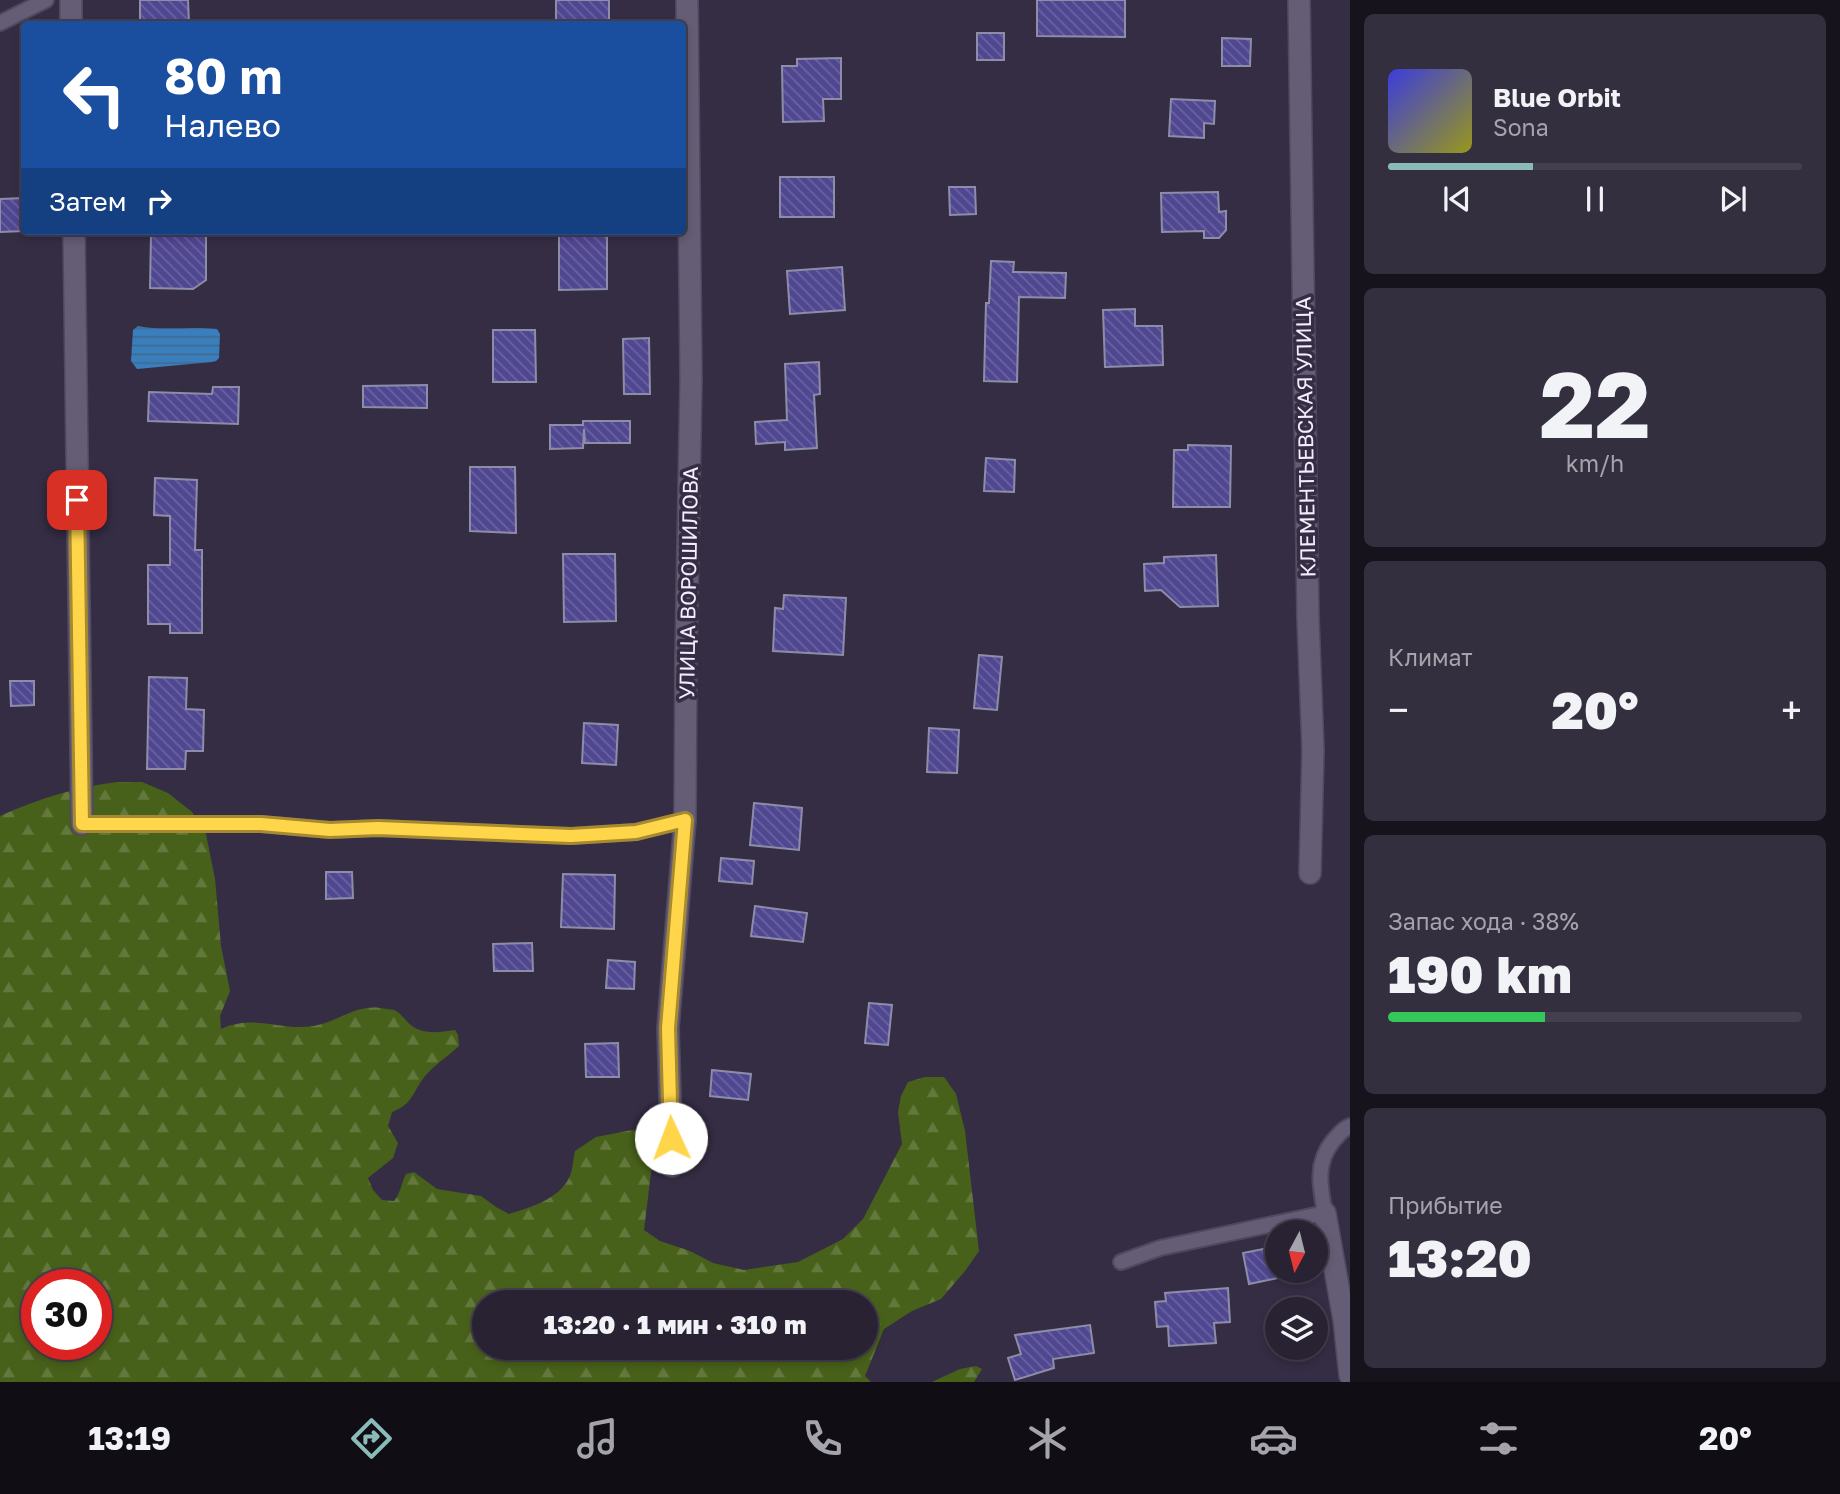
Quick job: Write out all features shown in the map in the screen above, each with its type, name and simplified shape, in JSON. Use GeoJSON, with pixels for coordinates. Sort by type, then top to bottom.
{"type":"FeatureCollection","features":[{"type":"Feature","properties":{"kind":"street"},"geometry":{"type":"LineString","coordinates":[[71,0],[71,21]]}},
{"type":"Feature","properties":{"kind":"street","name":"УЛИЦА ВОРОШИЛОВА"},"geometry":{"type":"LineString","coordinates":[[672,1166],[668,1028],[685,820],[691,379],[687,0]]}},
{"type":"Feature","properties":{"kind":"street","name":"КЛЕМЕНТЬЕВСКАЯ УЛИЦА"},"geometry":{"type":"LineString","coordinates":[[1299,0],[1308,618],[1313,750],[1310,873]]}},
{"type":"Feature","properties":{"kind":"street"},"geometry":{"type":"LineString","coordinates":[[74,235],[82,824]]}},
{"type":"Feature","properties":{"kind":"street"},"geometry":{"type":"LineString","coordinates":[[1325,1213],[1344,1320],[1350,1375]]}},
{"type":"Feature","properties":{"kind":"lane"},"geometry":{"type":"LineString","coordinates":[[0,23],[46,0]]}},
{"type":"Feature","properties":{"kind":"lane"},"geometry":{"type":"LineString","coordinates":[[82,824],[261,824],[330,830],[378,828],[571,836],[636,832],[685,820]]}},
{"type":"Feature","properties":{"kind":"lane"},"geometry":{"type":"LineString","coordinates":[[1121,1262],[1160,1248],[1325,1213],[1319,1182],[1322,1160],[1344,1129],[1350,1126]]}},
{"type":"Feature","properties":{"kind":"green space"},"geometry":{"type":"Polygon","coordinates":[[[117,782],[142,782],[168,793],[192,812],[206,834],[230,991],[220,1016],[221,1029],[246,1023],[306,1027],[326,1023],[363,1009],[380,1008],[395,1010],[422,1031],[455,1030],[459,1046],[434,1066],[407,1103],[392,1112],[388,1126],[398,1143],[393,1158],[368,1178],[373,1190],[382,1200],[394,1201],[406,1174],[414,1172],[437,1189],[481,1196],[509,1214],[543,1202],[558,1192],[570,1175],[575,1151],[596,1137],[632,1130],[648,1134],[654,1148],[644,1230],[660,1241],[690,1251],[713,1263],[744,1270],[798,1262],[843,1239],[863,1219],[902,1144],[898,1112],[901,1096],[908,1082],[925,1077],[944,1077],[956,1094],[965,1131],[979,1251],[941,1299],[912,1311],[884,1329],[878,1344],[878,1290],[472,1290],[472,1360],[871,1360],[865,1376],[871,1382],[0,1382],[0,816],[57,794],[117,782]]]}},
{"type":"Feature","properties":{"kind":"green space"},"geometry":{"type":"Polygon","coordinates":[[[976,1366],[982,1369],[974,1382],[932,1382],[960,1369],[976,1366]]]}},
{"type":"Feature","properties":{"kind":"water"},"geometry":{"type":"Polygon","coordinates":[[[138,326],[217,329],[220,334],[219,358],[212,362],[137,369],[131,361],[133,330],[138,326]]]}},
{"type":"Feature","properties":{"kind":"building"},"geometry":{"type":"Polygon","coordinates":[[[140,0],[188,0],[189,21],[140,21],[140,0]]]}},
{"type":"Feature","properties":{"kind":"building"},"geometry":{"type":"Polygon","coordinates":[[[556,0],[609,0],[609,21],[556,21],[556,0]]]}},
{"type":"Feature","properties":{"kind":"building"},"geometry":{"type":"Polygon","coordinates":[[[1037,0],[1125,0],[1125,37],[1037,36],[1037,0]]]}},
{"type":"Feature","properties":{"kind":"building"},"geometry":{"type":"Polygon","coordinates":[[[977,33],[1004,33],[1004,60],[977,60],[977,33]]]}},
{"type":"Feature","properties":{"kind":"building"},"geometry":{"type":"Polygon","coordinates":[[[1222,38],[1251,39],[1250,66],[1222,66],[1222,38]]]}},
{"type":"Feature","properties":{"kind":"building"},"geometry":{"type":"Polygon","coordinates":[[[841,58],[841,99],[823,99],[824,121],[783,122],[782,66],[797,66],[797,59],[841,58]]]}},
{"type":"Feature","properties":{"kind":"building"},"geometry":{"type":"Polygon","coordinates":[[[1171,99],[1215,101],[1214,124],[1204,123],[1204,138],[1169,136],[1171,99]]]}},
{"type":"Feature","properties":{"kind":"building"},"geometry":{"type":"Polygon","coordinates":[[[780,177],[834,177],[834,217],[780,217],[780,177]]]}},
{"type":"Feature","properties":{"kind":"building"},"geometry":{"type":"Polygon","coordinates":[[[949,187],[975,187],[976,214],[950,215],[949,187]]]}},
{"type":"Feature","properties":{"kind":"building"},"geometry":{"type":"Polygon","coordinates":[[[1218,192],[1219,212],[1226,211],[1226,230],[1219,238],[1204,238],[1204,231],[1162,232],[1161,193],[1218,192]]]}},
{"type":"Feature","properties":{"kind":"building"},"geometry":{"type":"Polygon","coordinates":[[[21,198],[21,231],[0,232],[0,199],[21,198]]]}},
{"type":"Feature","properties":{"kind":"building"},"geometry":{"type":"Polygon","coordinates":[[[151,235],[206,235],[206,280],[193,289],[150,288],[151,235]]]}},
{"type":"Feature","properties":{"kind":"building"},"geometry":{"type":"Polygon","coordinates":[[[559,235],[607,235],[607,289],[559,290],[559,235]]]}},
{"type":"Feature","properties":{"kind":"building"},"geometry":{"type":"Polygon","coordinates":[[[991,261],[1014,262],[1013,272],[1066,273],[1065,298],[1019,297],[1017,382],[984,381],[986,303],[989,303],[991,261]]]}},
{"type":"Feature","properties":{"kind":"building"},"geometry":{"type":"Polygon","coordinates":[[[842,267],[845,310],[790,314],[787,271],[842,267]]]}},
{"type":"Feature","properties":{"kind":"building"},"geometry":{"type":"Polygon","coordinates":[[[1135,309],[1135,326],[1162,326],[1163,365],[1105,367],[1103,310],[1135,309]]]}},
{"type":"Feature","properties":{"kind":"building"},"geometry":{"type":"Polygon","coordinates":[[[493,330],[535,330],[536,382],[493,382],[493,330]]]}},
{"type":"Feature","properties":{"kind":"building"},"geometry":{"type":"Polygon","coordinates":[[[649,338],[650,394],[624,394],[623,339],[649,338]]]}},
{"type":"Feature","properties":{"kind":"building"},"geometry":{"type":"Polygon","coordinates":[[[819,362],[820,394],[814,395],[817,448],[785,450],[785,442],[756,444],[755,422],[787,420],[785,364],[819,362]]]}},
{"type":"Feature","properties":{"kind":"building"},"geometry":{"type":"Polygon","coordinates":[[[427,385],[427,408],[363,407],[363,386],[427,385]]]}},
{"type":"Feature","properties":{"kind":"building"},"geometry":{"type":"Polygon","coordinates":[[[213,387],[239,387],[238,424],[148,421],[149,392],[212,394],[213,387]]]}},
{"type":"Feature","properties":{"kind":"building"},"geometry":{"type":"Polygon","coordinates":[[[583,421],[630,421],[630,443],[585,443],[584,429],[583,448],[550,449],[550,425],[583,425],[583,421]]]}},
{"type":"Feature","properties":{"kind":"building"},"geometry":{"type":"Polygon","coordinates":[[[1188,445],[1231,446],[1230,507],[1173,507],[1174,450],[1188,450],[1188,445]]]}},
{"type":"Feature","properties":{"kind":"building"},"geometry":{"type":"Polygon","coordinates":[[[986,458],[1015,460],[1014,492],[984,491],[986,458]]]}},
{"type":"Feature","properties":{"kind":"building"},"geometry":{"type":"Polygon","coordinates":[[[470,467],[515,467],[516,533],[470,531],[470,467]]]}},
{"type":"Feature","properties":{"kind":"building"},"geometry":{"type":"Polygon","coordinates":[[[155,478],[197,480],[195,550],[202,550],[202,633],[170,633],[170,624],[148,624],[148,565],[170,565],[170,516],[154,515],[155,478]]]}},
{"type":"Feature","properties":{"kind":"building"},"geometry":{"type":"Polygon","coordinates":[[[563,554],[615,554],[616,621],[564,622],[563,554]]]}},
{"type":"Feature","properties":{"kind":"building"},"geometry":{"type":"Polygon","coordinates":[[[1216,555],[1218,606],[1180,607],[1161,590],[1145,591],[1144,564],[1164,563],[1164,557],[1216,555]]]}},
{"type":"Feature","properties":{"kind":"building"},"geometry":{"type":"Polygon","coordinates":[[[784,595],[846,598],[843,655],[773,651],[775,608],[783,609],[784,595]]]}},
{"type":"Feature","properties":{"kind":"building"},"geometry":{"type":"Polygon","coordinates":[[[979,655],[1002,657],[997,710],[974,708],[979,655]]]}},
{"type":"Feature","properties":{"kind":"building"},"geometry":{"type":"Polygon","coordinates":[[[149,677],[187,678],[186,709],[204,710],[203,751],[186,751],[185,769],[147,769],[149,677]]]}},
{"type":"Feature","properties":{"kind":"building"},"geometry":{"type":"Polygon","coordinates":[[[10,681],[34,681],[34,705],[11,706],[10,681]]]}},
{"type":"Feature","properties":{"kind":"building"},"geometry":{"type":"Polygon","coordinates":[[[584,723],[618,725],[616,765],[582,763],[584,723]]]}},
{"type":"Feature","properties":{"kind":"building"},"geometry":{"type":"Polygon","coordinates":[[[929,728],[959,730],[957,773],[927,772],[929,728]]]}},
{"type":"Feature","properties":{"kind":"building"},"geometry":{"type":"Polygon","coordinates":[[[754,803],[802,808],[799,850],[750,845],[754,803]]]}},
{"type":"Feature","properties":{"kind":"building"},"geometry":{"type":"Polygon","coordinates":[[[721,858],[754,861],[752,884],[719,881],[721,858]]]}},
{"type":"Feature","properties":{"kind":"building"},"geometry":{"type":"Polygon","coordinates":[[[326,872],[352,872],[353,898],[326,899],[326,872]]]}},
{"type":"Feature","properties":{"kind":"building"},"geometry":{"type":"Polygon","coordinates":[[[563,874],[615,875],[614,929],[561,927],[563,874]]]}},
{"type":"Feature","properties":{"kind":"building"},"geometry":{"type":"Polygon","coordinates":[[[755,906],[807,913],[803,942],[751,936],[755,906]]]}},
{"type":"Feature","properties":{"kind":"building"},"geometry":{"type":"Polygon","coordinates":[[[532,943],[533,971],[494,971],[493,944],[532,943]]]}},
{"type":"Feature","properties":{"kind":"building"},"geometry":{"type":"Polygon","coordinates":[[[608,960],[635,962],[634,989],[606,988],[608,960]]]}},
{"type":"Feature","properties":{"kind":"building"},"geometry":{"type":"Polygon","coordinates":[[[869,1003],[892,1005],[888,1045],[865,1043],[869,1003]]]}},
{"type":"Feature","properties":{"kind":"building"},"geometry":{"type":"Polygon","coordinates":[[[618,1043],[619,1077],[586,1077],[585,1044],[618,1043]]]}},
{"type":"Feature","properties":{"kind":"building"},"geometry":{"type":"Polygon","coordinates":[[[712,1070],[751,1074],[748,1100],[710,1096],[712,1070]]]}},
{"type":"Feature","properties":{"kind":"building"},"geometry":{"type":"Polygon","coordinates":[[[684,1136],[702,1137],[701,1158],[685,1157],[684,1136]]]}},
{"type":"Feature","properties":{"kind":"building"},"geometry":{"type":"Polygon","coordinates":[[[1265,1249],[1265,1281],[1249,1284],[1243,1253],[1265,1249]]]}},
{"type":"Feature","properties":{"kind":"building"},"geometry":{"type":"Polygon","coordinates":[[[1228,1288],[1230,1322],[1214,1323],[1216,1343],[1169,1346],[1168,1326],[1157,1327],[1155,1302],[1166,1301],[1165,1293],[1228,1288]]]}},
{"type":"Feature","properties":{"kind":"building"},"geometry":{"type":"Polygon","coordinates":[[[1090,1325],[1094,1353],[1053,1359],[1054,1368],[1015,1380],[1008,1358],[1021,1354],[1015,1335],[1090,1325]]]}},
{"type":"Feature","properties":{"kind":"route"},"geometry":{"type":"LineString","coordinates":[[77,500],[82,824],[261,824],[330,830],[378,828],[571,836],[636,832],[685,820],[668,1028],[671,1138]]}}]}
